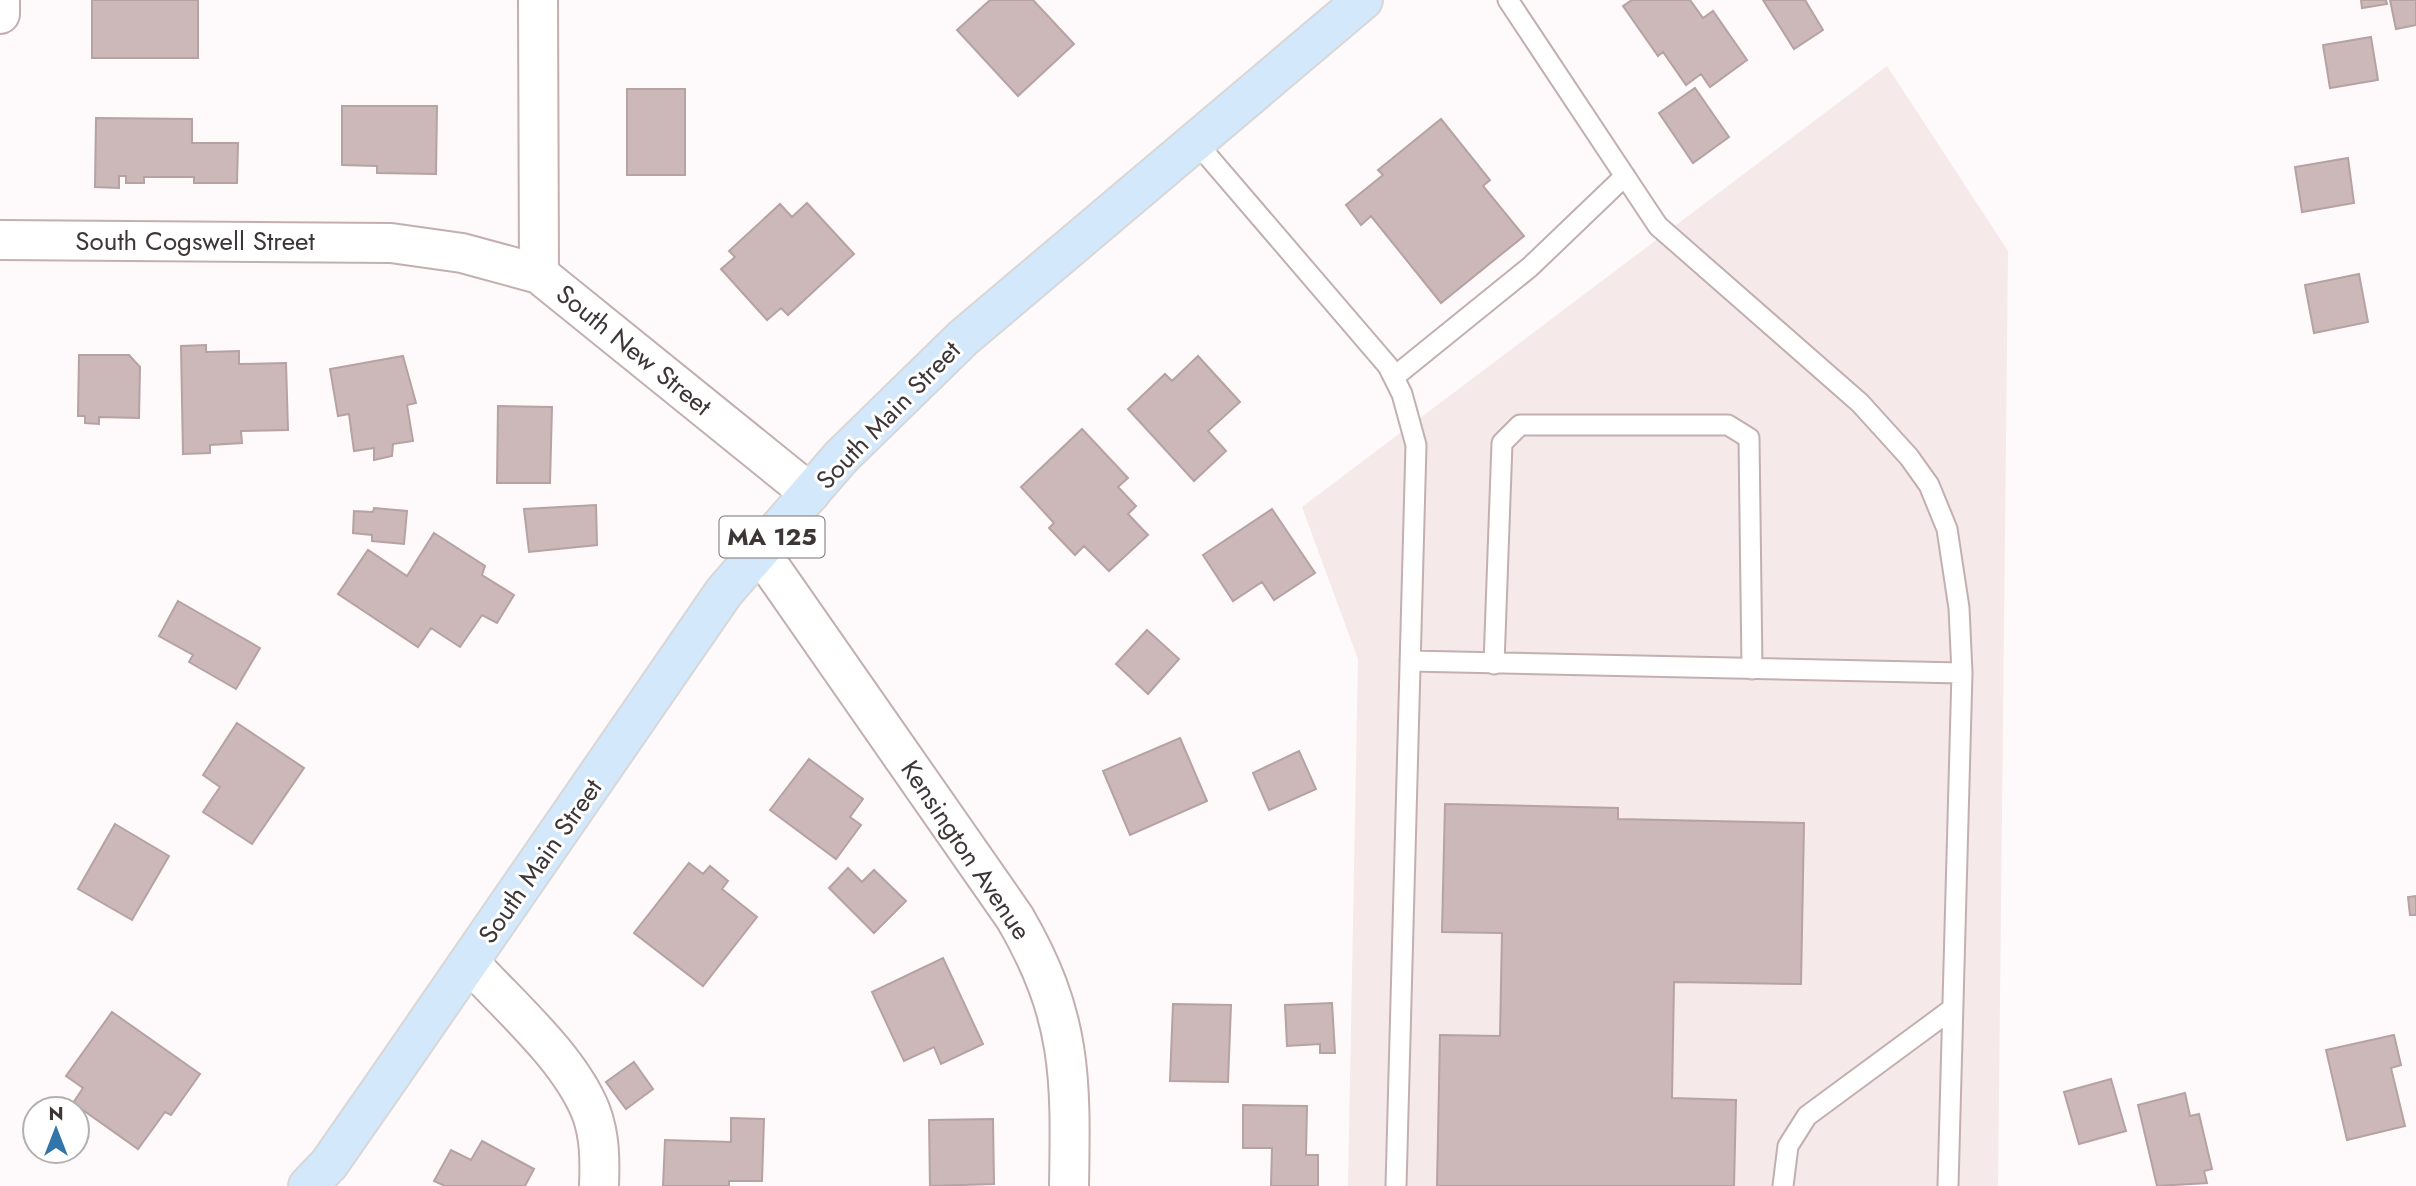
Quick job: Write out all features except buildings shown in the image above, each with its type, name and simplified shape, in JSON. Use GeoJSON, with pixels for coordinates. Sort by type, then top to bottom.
{"type":"FeatureCollection","features":[{"type":"Feature","properties":{"kind":"main road","name":"South Main Street"},"geometry":{"type":"LineString","coordinates":[[308,1186],[329,1164],[724,592],[841,457],[963,338],[1363,0]]}},
{"type":"Feature","properties":{"kind":"street"},"geometry":{"type":"LineString","coordinates":[[0,14],[1,0]]}},
{"type":"Feature","properties":{"kind":"street","name":"South New Street"},"geometry":{"type":"LineString","coordinates":[[538,0],[539,274],[810,493]]}},
{"type":"Feature","properties":{"kind":"street","name":"South Cogswell Street"},"geometry":{"type":"LineString","coordinates":[[0,240],[391,243],[462,253],[539,274]]}},
{"type":"Feature","properties":{"kind":"street","name":"Kensington Avenue"},"geometry":{"type":"LineString","coordinates":[[760,552],[1016,918],[1039,959],[1058,1006],[1066,1050],[1071,1100],[1069,1186]]}},
{"type":"Feature","properties":{"kind":"street"},"geometry":{"type":"LineString","coordinates":[[470,962],[555,1055],[579,1088],[592,1113],[600,1147],[600,1186]]}},
{"type":"Feature","properties":{"kind":"lane"},"geometry":{"type":"LineString","coordinates":[[1508,0],[1658,226],[1860,402],[1909,457],[1929,485],[1947,529],[1959,608],[1962,673],[1948,1186]]}},
{"type":"Feature","properties":{"kind":"lane"},"geometry":{"type":"LineString","coordinates":[[1195,141],[1388,366],[1416,445],[1396,1186]]}},
{"type":"Feature","properties":{"kind":"lane"},"geometry":{"type":"LineString","coordinates":[[1394,377],[1530,267],[1625,176]]}},
{"type":"Feature","properties":{"kind":"lane"},"geometry":{"type":"LineString","coordinates":[[1494,664],[1502,443],[1520,425],[1728,425],[1749,438],[1752,669]]}},
{"type":"Feature","properties":{"kind":"lane"},"geometry":{"type":"LineString","coordinates":[[1410,662],[1962,673]]}},
{"type":"Feature","properties":{"kind":"lane"},"geometry":{"type":"LineString","coordinates":[[1783,1186],[1788,1146],[1807,1116],[1952,1009]]}},
{"type":"Feature","properties":{"kind":"shaded area"},"geometry":{"type":"Polygon","coordinates":[[[1887,66],[2008,251],[1998,1186],[1348,1186],[1358,659],[1302,507],[1887,66]]]}}]}
